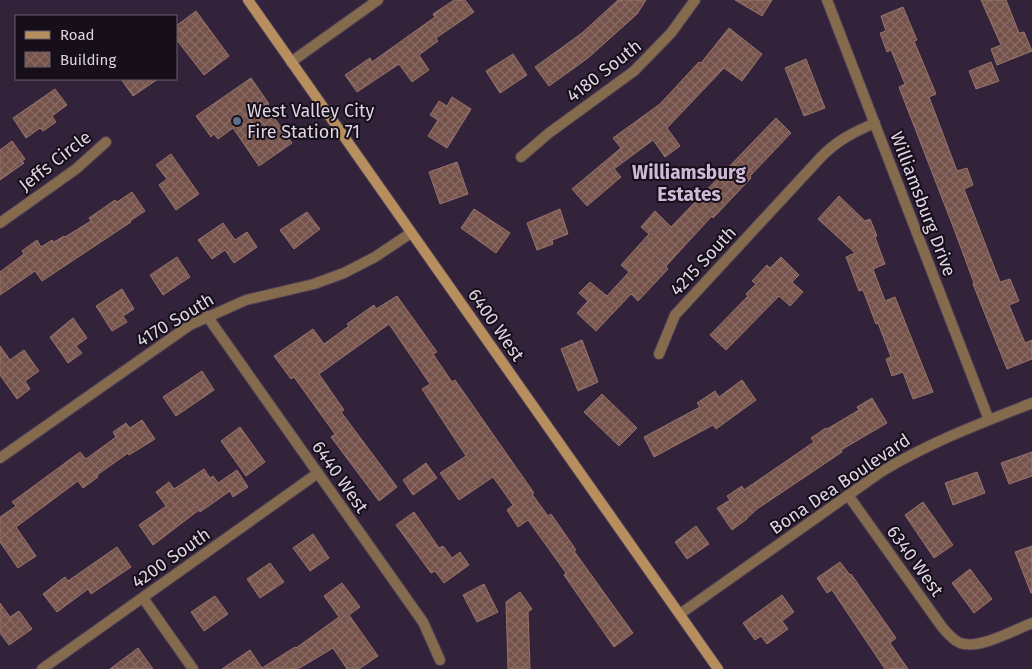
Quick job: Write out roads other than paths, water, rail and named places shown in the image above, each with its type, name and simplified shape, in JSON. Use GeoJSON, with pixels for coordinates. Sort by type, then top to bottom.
{"type":"FeatureCollection","features":[{"type":"Feature","properties":{"kind":"street","name":"6400 West"},"geometry":{"type":"LineString","coordinates":[[248,0],[718,669]]}},
{"type":"Feature","properties":{"kind":"street"},"geometry":{"type":"LineString","coordinates":[[291,62],[378,0]]}},
{"type":"Feature","properties":{"kind":"street","name":"4180 South"},"geometry":{"type":"LineString","coordinates":[[521,157],[549,133],[634,71],[672,33],[695,0]]}},
{"type":"Feature","properties":{"kind":"street","name":"Williamsburg Drive"},"geometry":{"type":"LineString","coordinates":[[827,0],[989,420]]}},
{"type":"Feature","properties":{"kind":"street","name":"4215 South"},"geometry":{"type":"LineString","coordinates":[[659,354],[675,315],[822,156],[846,136],[875,124]]}},
{"type":"Feature","properties":{"kind":"street","name":"Jeffs Circle"},"geometry":{"type":"LineString","coordinates":[[0,223],[76,169],[106,142]]}},
{"type":"Feature","properties":{"kind":"street","name":"4170 South"},"geometry":{"type":"LineString","coordinates":[[0,458],[176,334],[207,316],[246,300],[314,284],[344,273],[375,257],[411,233]]}},
{"type":"Feature","properties":{"kind":"street","name":"6440 West"},"geometry":{"type":"LineString","coordinates":[[207,316],[423,622],[440,660]]}},
{"type":"Feature","properties":{"kind":"street","name":"Bona Dea Boulevard"},"geometry":{"type":"LineString","coordinates":[[680,614],[905,457],[930,444],[1032,403]]}},
{"type":"Feature","properties":{"kind":"street","name":"4200 South"},"geometry":{"type":"LineString","coordinates":[[42,669],[318,474]]}},
{"type":"Feature","properties":{"kind":"street","name":"6340 West"},"geometry":{"type":"LineString","coordinates":[[848,495],[942,627],[960,642],[975,644],[983,642],[1032,623]]}},
{"type":"Feature","properties":{"kind":"street"},"geometry":{"type":"LineString","coordinates":[[143,598],[193,669]]}},
{"type":"Feature","properties":{"kind":"place","name":"West Valley City Fire Station 71"},"geometry":{"type":"Point","coordinates":[237,121]}},
{"type":"Feature","properties":{"kind":"district","name":"Williamsburg Estates"},"geometry":{"type":"Point","coordinates":[689,183]}}]}
